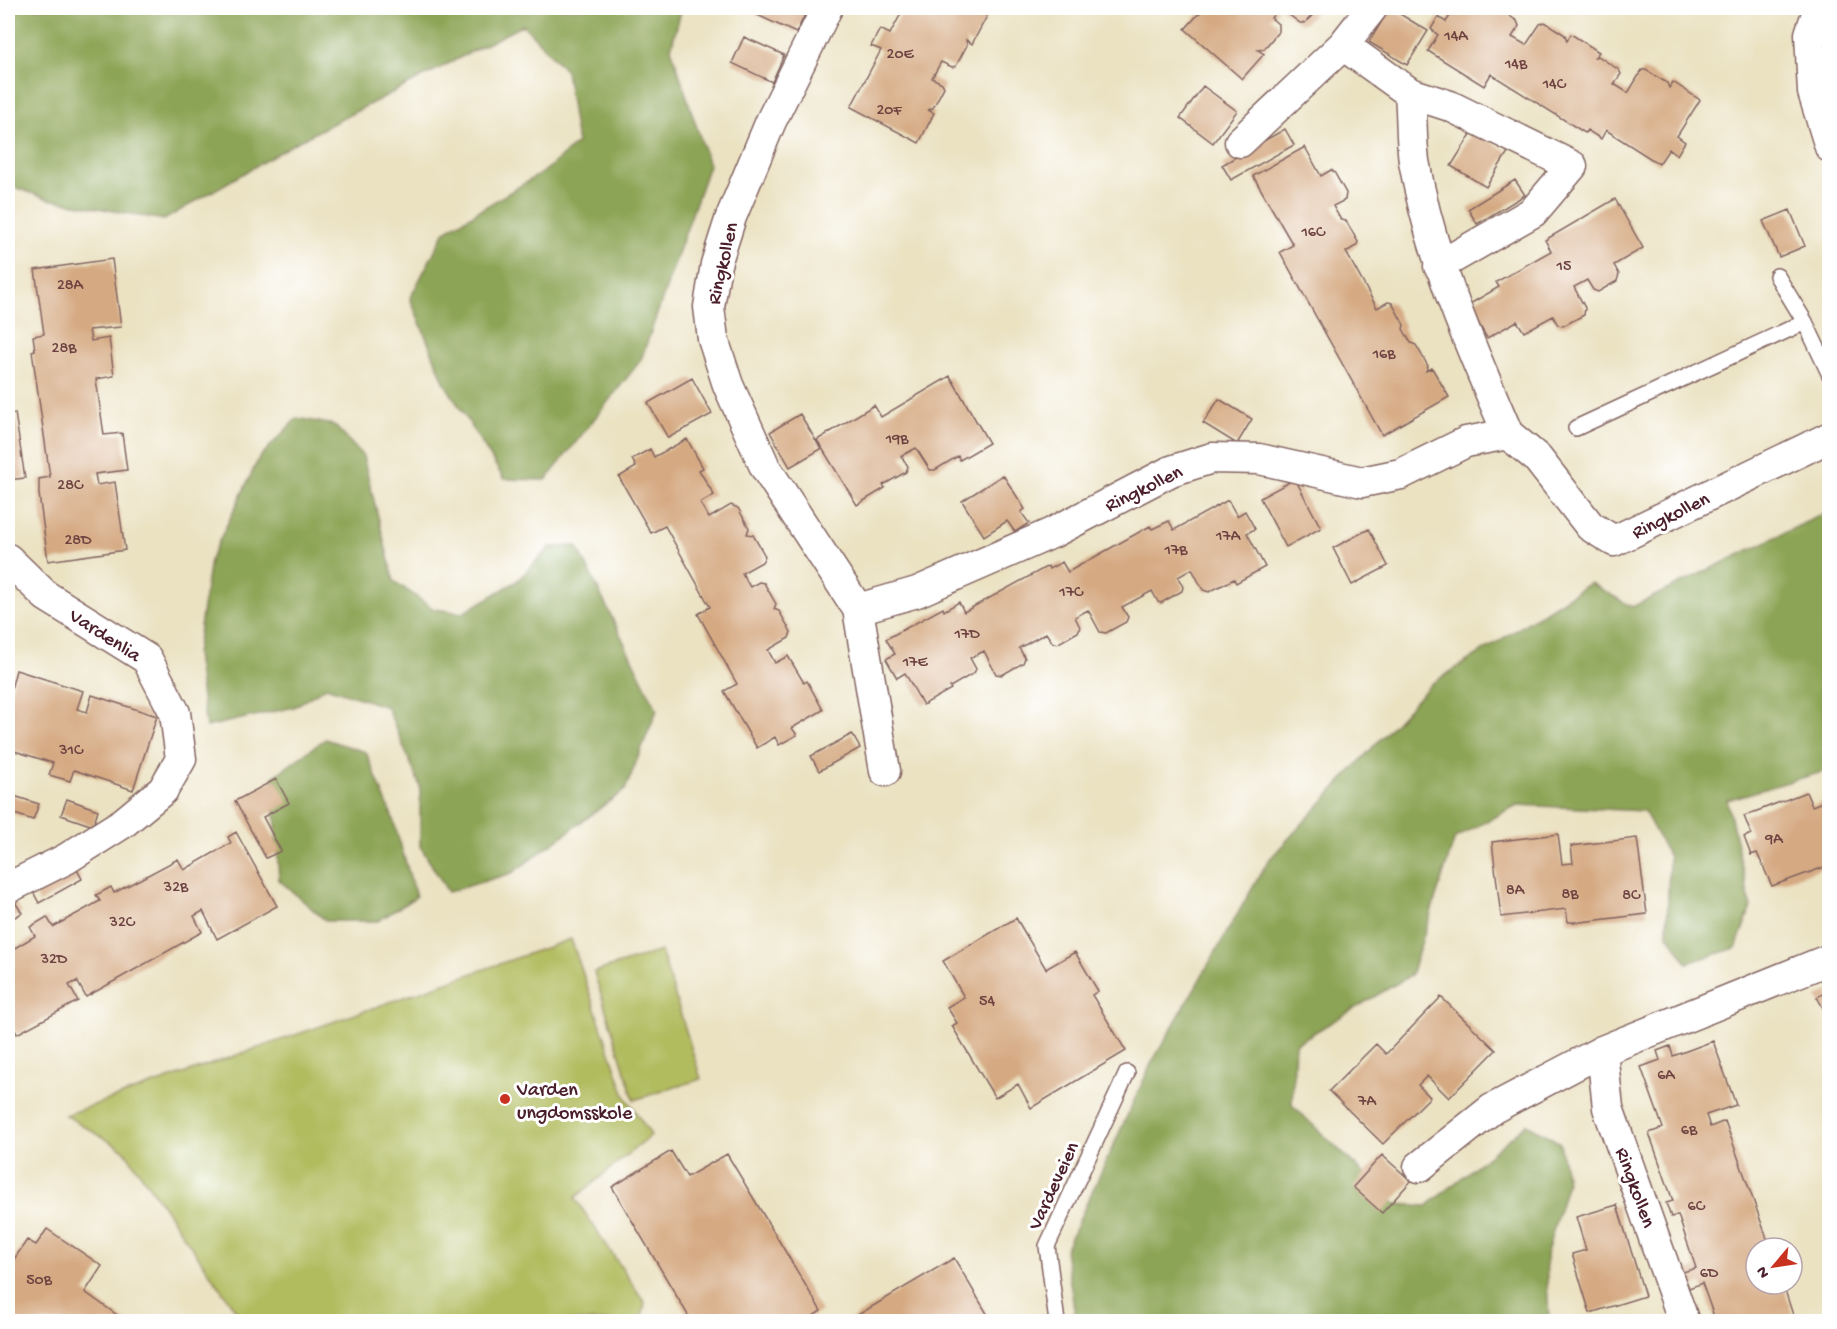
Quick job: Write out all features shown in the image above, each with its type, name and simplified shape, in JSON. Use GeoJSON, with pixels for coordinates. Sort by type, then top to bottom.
{"type":"FeatureCollection","features":[{"type":"Feature","properties":{"kind":"street","name":"Ringkollen"},"geometry":{"type":"LineString","coordinates":[[827,8],[771,121],[731,217],[716,264],[709,307],[713,339],[728,385],[765,467],[858,609],[885,771]]}},
{"type":"Feature","properties":{"kind":"street"},"geometry":{"type":"LineString","coordinates":[[1240,142],[1343,45],[1372,8]]}},
{"type":"Feature","properties":{"kind":"street"},"geometry":{"type":"LineString","coordinates":[[1819,8],[1809,34],[1813,92],[1830,147]]}},
{"type":"Feature","properties":{"kind":"street"},"geometry":{"type":"LineString","coordinates":[[1343,45],[1410,93],[1450,106],[1572,166],[1533,212],[1439,266]]}},
{"type":"Feature","properties":{"kind":"street","name":"Ringkollen"},"geometry":{"type":"LineString","coordinates":[[1410,93],[1414,160],[1439,266],[1461,325],[1509,435],[1538,458],[1590,526],[1614,541],[1830,437]]}},
{"type":"Feature","properties":{"kind":"street","name":"Ringkollen"},"geometry":{"type":"LineString","coordinates":[[858,609],[917,592],[1052,533],[1171,471],[1212,458],[1259,459],[1362,482],[1401,474],[1466,441],[1509,435]]}},
{"type":"Feature","properties":{"kind":"street","name":"Vardenlia"},"geometry":{"type":"LineString","coordinates":[[8,559],[46,596],[147,659],[175,713],[181,759],[163,790],[123,823],[66,859],[8,888]]}},
{"type":"Feature","properties":{"kind":"street"},"geometry":{"type":"LineString","coordinates":[[1419,1167],[1492,1109],[1602,1051],[1830,959]]}},
{"type":"Feature","properties":{"kind":"street","name":"Ringkollen"},"geometry":{"type":"LineString","coordinates":[[1602,1051],[1608,1108],[1684,1322]]}},
{"type":"Feature","properties":{"kind":"lane"},"geometry":{"type":"LineString","coordinates":[[1777,276],[1805,322],[1830,375]]}},
{"type":"Feature","properties":{"kind":"lane"},"geometry":{"type":"LineString","coordinates":[[1576,428],[1805,322]]}},
{"type":"Feature","properties":{"kind":"lane","name":"Vardeveien"},"geometry":{"type":"LineString","coordinates":[[1057,1322],[1047,1246],[1127,1073]]}},
{"type":"Feature","properties":{"kind":"green space"},"geometry":{"type":"Polygon","coordinates":[[[8,8],[682,8],[671,48],[709,165],[641,360],[546,480],[504,479],[445,384],[410,298],[445,231],[545,171],[577,143],[566,71],[523,25],[295,143],[164,220],[48,199],[8,185],[8,8]]]}},
{"type":"Feature","properties":{"kind":"green space"},"geometry":{"type":"Polygon","coordinates":[[[297,418],[334,425],[363,456],[394,581],[434,609],[463,613],[517,581],[550,547],[577,546],[657,710],[625,790],[512,873],[448,892],[420,846],[420,786],[387,707],[326,687],[294,707],[206,727],[196,654],[210,560],[259,458],[297,418]]]}},
{"type":"Feature","properties":{"kind":"green space"},"geometry":{"type":"Polygon","coordinates":[[[1829,511],[1829,770],[1727,800],[1751,907],[1736,948],[1687,963],[1667,933],[1669,857],[1644,811],[1517,805],[1455,838],[1411,975],[1295,1044],[1292,1105],[1396,1204],[1427,1206],[1527,1124],[1560,1143],[1567,1182],[1546,1256],[1549,1321],[1076,1321],[1065,1250],[1151,1064],[1268,861],[1431,684],[1590,583],[1632,607],[1829,511]]]}},
{"type":"Feature","properties":{"kind":"green space"},"geometry":{"type":"Polygon","coordinates":[[[325,739],[366,752],[392,816],[416,897],[378,921],[326,921],[279,880],[273,777],[325,739]]]}},
{"type":"Feature","properties":{"kind":"green space"},"geometry":{"type":"Polygon","coordinates":[[[571,939],[625,1096],[651,1135],[575,1198],[645,1303],[641,1321],[243,1321],[124,1150],[65,1115],[571,939]]]}},
{"type":"Feature","properties":{"kind":"green space"},"geometry":{"type":"Polygon","coordinates":[[[661,951],[701,1079],[634,1100],[594,972],[661,951]]]}},
{"type":"Feature","properties":{"kind":"building"},"geometry":{"type":"Polygon","coordinates":[[[758,8],[808,8],[796,33],[755,14],[758,8]]]}},
{"type":"Feature","properties":{"kind":"building"},"geometry":{"type":"Polygon","coordinates":[[[904,8],[988,8],[980,12],[987,16],[972,44],[966,40],[967,45],[956,66],[952,67],[941,62],[932,78],[942,83],[944,87],[933,108],[928,110],[934,113],[919,143],[851,107],[881,50],[871,46],[880,29],[890,34],[904,8]]]}},
{"type":"Feature","properties":{"kind":"building"},"geometry":{"type":"Polygon","coordinates":[[[1204,8],[1279,8],[1271,18],[1278,24],[1278,32],[1264,49],[1258,50],[1264,54],[1242,79],[1185,29],[1204,8]]]}},
{"type":"Feature","properties":{"kind":"building"},"geometry":{"type":"Polygon","coordinates":[[[1280,8],[1319,8],[1305,23],[1300,23],[1280,8]]]}},
{"type":"Feature","properties":{"kind":"building"},"geometry":{"type":"Polygon","coordinates":[[[1390,8],[1428,31],[1407,65],[1369,42],[1390,8]]]}},
{"type":"Feature","properties":{"kind":"building"},"geometry":{"type":"Polygon","coordinates":[[[1455,8],[1499,9],[1517,21],[1519,26],[1512,37],[1526,45],[1540,24],[1545,22],[1565,35],[1567,41],[1571,34],[1599,52],[1595,57],[1598,56],[1619,70],[1621,74],[1614,84],[1628,93],[1642,70],[1646,70],[1667,83],[1669,88],[1673,82],[1700,100],[1677,136],[1685,142],[1677,155],[1669,149],[1659,164],[1606,130],[1601,139],[1587,130],[1585,133],[1491,74],[1484,86],[1428,51],[1438,35],[1431,29],[1438,17],[1446,22],[1455,8]]]}},
{"type":"Feature","properties":{"kind":"building"},"geometry":{"type":"Polygon","coordinates":[[[744,37],[784,55],[772,82],[732,63],[744,37]]]}},
{"type":"Feature","properties":{"kind":"building"},"geometry":{"type":"Polygon","coordinates":[[[1203,86],[1237,111],[1213,143],[1180,118],[1203,86]]]}},
{"type":"Feature","properties":{"kind":"building"},"geometry":{"type":"Polygon","coordinates":[[[1285,129],[1294,145],[1231,180],[1222,165],[1285,129]]]}},
{"type":"Feature","properties":{"kind":"building"},"geometry":{"type":"Polygon","coordinates":[[[1473,131],[1508,152],[1486,187],[1451,166],[1473,131]]]}},
{"type":"Feature","properties":{"kind":"building"},"geometry":{"type":"Polygon","coordinates":[[[1305,147],[1321,176],[1331,170],[1334,172],[1346,193],[1345,200],[1333,206],[1341,220],[1346,221],[1358,242],[1346,252],[1377,308],[1388,302],[1392,303],[1411,343],[1416,345],[1428,366],[1426,371],[1432,368],[1449,397],[1382,435],[1280,252],[1293,245],[1253,176],[1305,147]]]}},
{"type":"Feature","properties":{"kind":"building"},"geometry":{"type":"Polygon","coordinates":[[[1515,180],[1525,195],[1477,224],[1468,209],[1515,180]]]}},
{"type":"Feature","properties":{"kind":"building"},"geometry":{"type":"Polygon","coordinates":[[[1615,199],[1643,248],[1614,265],[1619,274],[1617,281],[1598,292],[1593,290],[1587,280],[1574,287],[1585,308],[1584,315],[1563,326],[1558,325],[1553,316],[1524,332],[1517,321],[1487,338],[1468,305],[1499,287],[1496,282],[1551,251],[1545,240],[1615,199]]]}},
{"type":"Feature","properties":{"kind":"building"},"geometry":{"type":"Polygon","coordinates":[[[1790,210],[1805,246],[1779,257],[1763,221],[1790,210]]]}},
{"type":"Feature","properties":{"kind":"building"},"geometry":{"type":"Polygon","coordinates":[[[112,259],[121,327],[89,330],[91,341],[109,338],[114,376],[96,379],[104,435],[122,433],[127,470],[95,474],[97,485],[115,482],[125,550],[48,561],[39,479],[50,477],[32,351],[35,350],[33,336],[44,334],[35,270],[112,259]]]}},
{"type":"Feature","properties":{"kind":"building"},"geometry":{"type":"Polygon","coordinates":[[[950,376],[989,443],[960,460],[958,456],[935,470],[930,470],[916,448],[901,456],[908,466],[906,472],[883,485],[885,488],[857,505],[817,440],[874,405],[881,417],[950,376]]]}},
{"type":"Feature","properties":{"kind":"building"},"geometry":{"type":"Polygon","coordinates":[[[692,378],[712,414],[668,438],[648,403],[692,378]]]}},
{"type":"Feature","properties":{"kind":"building"},"geometry":{"type":"Polygon","coordinates":[[[1219,399],[1252,419],[1237,444],[1203,423],[1219,399]]]}},
{"type":"Feature","properties":{"kind":"building"},"geometry":{"type":"Polygon","coordinates":[[[15,413],[25,478],[8,480],[8,415],[15,413]]]}},
{"type":"Feature","properties":{"kind":"building"},"geometry":{"type":"Polygon","coordinates":[[[800,414],[821,449],[790,467],[770,432],[800,414]]]}},
{"type":"Feature","properties":{"kind":"building"},"geometry":{"type":"Polygon","coordinates":[[[687,439],[703,468],[699,470],[714,495],[700,503],[709,518],[731,505],[738,508],[749,528],[747,534],[753,535],[765,556],[762,562],[742,573],[750,587],[759,582],[764,583],[776,604],[774,609],[779,611],[791,632],[789,638],[768,650],[775,663],[788,656],[804,683],[807,681],[823,710],[792,728],[797,735],[779,745],[775,737],[757,748],[724,691],[737,684],[698,614],[710,607],[665,526],[651,533],[619,477],[636,467],[632,459],[650,449],[654,457],[687,439]]]}},
{"type":"Feature","properties":{"kind":"building"},"geometry":{"type":"Polygon","coordinates":[[[1003,475],[1025,509],[1021,512],[1029,523],[1015,532],[1007,521],[984,536],[962,501],[1003,475]]]}},
{"type":"Feature","properties":{"kind":"building"},"geometry":{"type":"Polygon","coordinates":[[[1295,479],[1321,528],[1286,547],[1260,498],[1295,479]]]}},
{"type":"Feature","properties":{"kind":"building"},"geometry":{"type":"Polygon","coordinates":[[[1228,500],[1237,516],[1245,511],[1255,529],[1247,533],[1265,567],[1236,583],[1234,579],[1209,592],[1203,590],[1192,569],[1178,577],[1183,587],[1182,591],[1161,603],[1152,591],[1122,607],[1128,617],[1126,622],[1106,633],[1100,632],[1088,610],[1075,617],[1080,627],[1078,632],[1057,644],[1052,642],[1046,633],[1019,648],[1025,658],[1023,663],[1002,675],[996,674],[984,651],[970,658],[976,669],[974,673],[923,705],[905,673],[897,678],[886,659],[895,654],[886,639],[943,608],[944,611],[959,602],[964,612],[1048,566],[1049,569],[1062,562],[1068,572],[1150,526],[1152,529],[1169,521],[1174,530],[1228,500]]]}},
{"type":"Feature","properties":{"kind":"building"},"geometry":{"type":"Polygon","coordinates":[[[1369,529],[1388,566],[1352,585],[1333,548],[1369,529]]]}},
{"type":"Feature","properties":{"kind":"building"},"geometry":{"type":"Polygon","coordinates":[[[16,670],[83,691],[77,709],[87,712],[92,695],[157,716],[133,790],[74,770],[70,781],[49,775],[53,763],[8,749],[8,701],[16,670]]]}},
{"type":"Feature","properties":{"kind":"building"},"geometry":{"type":"Polygon","coordinates":[[[852,734],[860,748],[819,771],[811,756],[852,734]]]}},
{"type":"Feature","properties":{"kind":"building"},"geometry":{"type":"Polygon","coordinates":[[[276,779],[289,803],[263,817],[281,851],[266,858],[235,801],[276,779]]]}},
{"type":"Feature","properties":{"kind":"building"},"geometry":{"type":"Polygon","coordinates":[[[1806,792],[1812,806],[1830,799],[1830,847],[1828,847],[1830,865],[1772,886],[1757,853],[1751,855],[1744,837],[1751,834],[1744,816],[1806,792]]]}},
{"type":"Feature","properties":{"kind":"building"},"geometry":{"type":"Polygon","coordinates":[[[8,794],[39,804],[33,820],[8,812],[8,794]]]}},
{"type":"Feature","properties":{"kind":"building"},"geometry":{"type":"Polygon","coordinates":[[[67,799],[98,810],[93,826],[61,815],[67,799]]]}},
{"type":"Feature","properties":{"kind":"building"},"geometry":{"type":"Polygon","coordinates":[[[236,832],[277,906],[217,939],[203,911],[194,916],[202,932],[86,997],[77,981],[69,985],[78,1001],[17,1034],[8,1016],[8,952],[35,936],[30,927],[47,917],[53,927],[100,901],[96,895],[111,887],[114,893],[178,859],[184,870],[231,843],[228,837],[236,832]]]}},
{"type":"Feature","properties":{"kind":"building"},"geometry":{"type":"Polygon","coordinates":[[[1558,834],[1562,864],[1573,863],[1571,846],[1637,838],[1647,914],[1568,922],[1566,909],[1501,917],[1492,842],[1558,834]]]}},
{"type":"Feature","properties":{"kind":"building"},"geometry":{"type":"Polygon","coordinates":[[[74,864],[82,879],[39,903],[31,888],[74,864]]]}},
{"type":"Feature","properties":{"kind":"building"},"geometry":{"type":"Polygon","coordinates":[[[13,899],[22,913],[8,921],[8,902],[13,899]]]}},
{"type":"Feature","properties":{"kind":"building"},"geometry":{"type":"Polygon","coordinates":[[[1016,918],[1046,969],[1075,952],[1098,991],[1092,995],[1126,1051],[1031,1108],[1018,1084],[995,1098],[952,1026],[957,1023],[947,1007],[964,997],[943,961],[1016,918]]]}},
{"type":"Feature","properties":{"kind":"building"},"geometry":{"type":"Polygon","coordinates":[[[1830,990],[1830,1020],[1817,997],[1830,990]]]}},
{"type":"Feature","properties":{"kind":"building"},"geometry":{"type":"Polygon","coordinates":[[[1441,997],[1496,1050],[1449,1098],[1427,1076],[1418,1085],[1430,1097],[1383,1144],[1329,1091],[1376,1044],[1386,1054],[1441,997]]]}},
{"type":"Feature","properties":{"kind":"building"},"geometry":{"type":"Polygon","coordinates":[[[1713,1041],[1736,1105],[1706,1115],[1710,1127],[1725,1121],[1766,1236],[1744,1236],[1744,1296],[1787,1296],[1794,1318],[1784,1322],[1716,1322],[1702,1283],[1689,1288],[1683,1272],[1696,1268],[1678,1215],[1671,1217],[1666,1203],[1673,1201],[1649,1133],[1663,1128],[1641,1067],[1660,1060],[1657,1051],[1670,1046],[1673,1056],[1713,1041]]]}},
{"type":"Feature","properties":{"kind":"building"},"geometry":{"type":"Polygon","coordinates":[[[671,1151],[687,1177],[727,1154],[821,1311],[804,1322],[692,1322],[612,1187],[671,1151]]]}},
{"type":"Feature","properties":{"kind":"building"},"geometry":{"type":"Polygon","coordinates":[[[1382,1155],[1411,1181],[1382,1213],[1353,1187],[1382,1155]]]}},
{"type":"Feature","properties":{"kind":"building"},"geometry":{"type":"Polygon","coordinates":[[[1617,1205],[1645,1296],[1590,1313],[1572,1254],[1586,1250],[1576,1217],[1617,1205]]]}},
{"type":"Feature","properties":{"kind":"building"},"geometry":{"type":"Polygon","coordinates":[[[47,1229],[102,1266],[85,1292],[127,1322],[8,1322],[8,1286],[12,1279],[8,1276],[8,1268],[27,1240],[36,1245],[47,1229]]]}},
{"type":"Feature","properties":{"kind":"building"},"geometry":{"type":"Polygon","coordinates":[[[954,1258],[992,1322],[846,1322],[954,1258]]]}},
{"type":"Feature","properties":{"kind":"place","name":"Varden ungdomsskole"},"geometry":{"type":"Point","coordinates":[505,1099]}}]}
